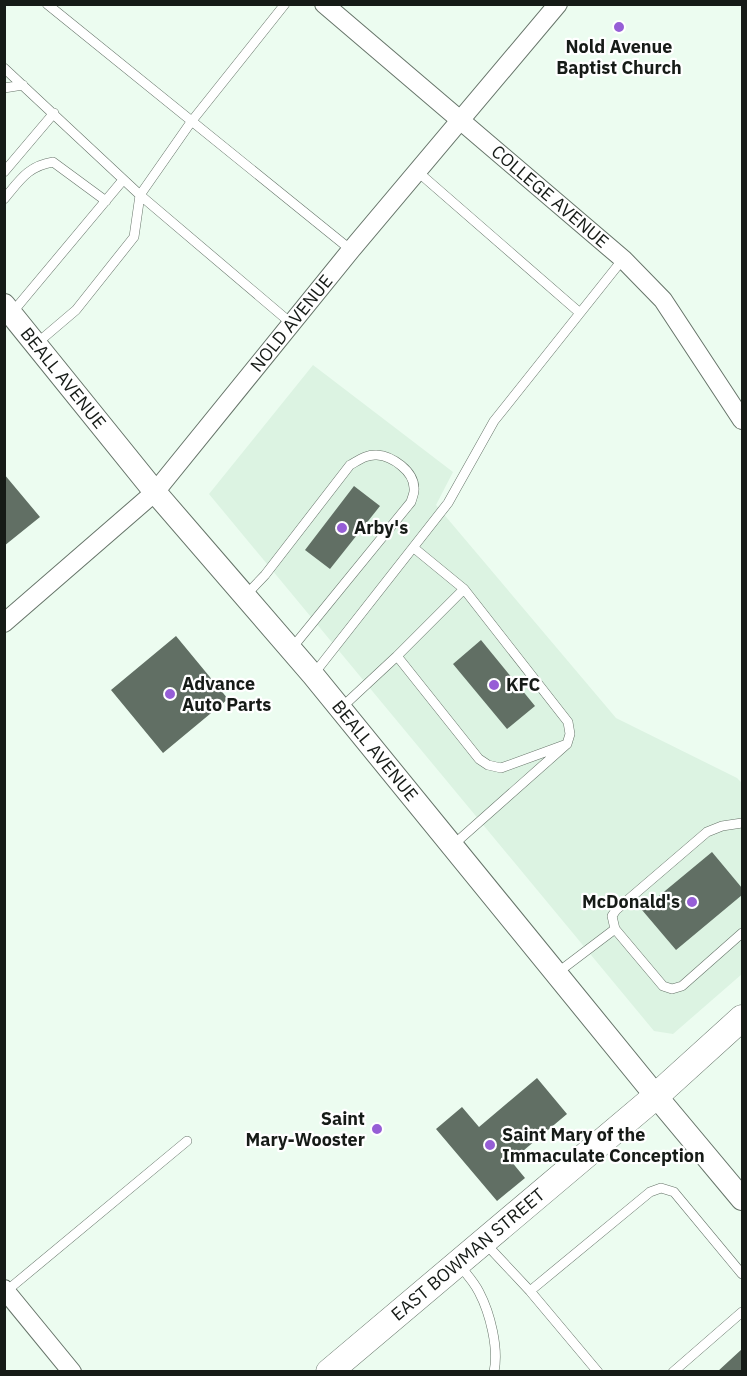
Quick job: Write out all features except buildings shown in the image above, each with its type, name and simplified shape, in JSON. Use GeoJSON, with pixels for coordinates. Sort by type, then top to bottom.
{"type":"FeatureCollection","features":[{"type":"Feature","properties":{"kind":"main road","name":"EAST BOWMAN STREET"},"geometry":{"type":"LineString","coordinates":[[329,1371],[656,1096],[742,1018]]}},
{"type":"Feature","properties":{"kind":"street","name":"COLLEGE AVENUE"},"geometry":{"type":"LineString","coordinates":[[324,4],[623,259],[663,300],[742,420]]}},
{"type":"Feature","properties":{"kind":"street","name":"NOLD AVENUE"},"geometry":{"type":"LineString","coordinates":[[4,623],[155,492],[351,250],[558,4]]}},
{"type":"Feature","properties":{"kind":"street","name":"BEALL AVENUE"},"geometry":{"type":"LineString","coordinates":[[7,313],[36,344],[155,492],[313,675],[742,1199]]}},
{"type":"Feature","properties":{"kind":"street"},"geometry":{"type":"LineString","coordinates":[[5,1291],[72,1371]]}},
{"type":"Feature","properties":{"kind":"lane"},"geometry":{"type":"LineString","coordinates":[[47,4],[351,250]]}},
{"type":"Feature","properties":{"kind":"lane"},"geometry":{"type":"LineString","coordinates":[[36,344],[76,310],[134,237],[140,195],[191,122],[285,4]]}},
{"type":"Feature","properties":{"kind":"lane"},"geometry":{"type":"LineString","coordinates":[[4,68],[123,180],[292,324]]}},
{"type":"Feature","properties":{"kind":"lane"},"geometry":{"type":"LineString","coordinates":[[4,88],[23,85]]}},
{"type":"Feature","properties":{"kind":"lane"},"geometry":{"type":"LineString","coordinates":[[4,172],[54,113]]}},
{"type":"Feature","properties":{"kind":"lane"},"geometry":{"type":"LineString","coordinates":[[4,199],[26,172],[41,164],[53,162],[106,201]]}},
{"type":"Feature","properties":{"kind":"lane"},"geometry":{"type":"LineString","coordinates":[[418,172],[580,313]]}},
{"type":"Feature","properties":{"kind":"lane"},"geometry":{"type":"LineString","coordinates":[[7,313],[123,180]]}},
{"type":"Feature","properties":{"kind":"lane"},"geometry":{"type":"LineString","coordinates":[[313,675],[448,503],[494,421],[623,259]]}},
{"type":"Feature","properties":{"kind":"lane"},"geometry":{"type":"LineString","coordinates":[[245,597],[265,575],[351,465],[364,457],[376,455],[390,458],[407,470],[415,486],[411,502],[291,650]]}},
{"type":"Feature","properties":{"kind":"lane"},"geometry":{"type":"LineString","coordinates":[[414,549],[464,589],[568,722],[570,735],[567,744],[452,846]]}},
{"type":"Feature","properties":{"kind":"lane"},"geometry":{"type":"LineString","coordinates":[[340,709],[464,589]]}},
{"type":"Feature","properties":{"kind":"lane"},"geometry":{"type":"LineString","coordinates":[[397,656],[479,759],[488,765],[501,768],[567,744]]}},
{"type":"Feature","properties":{"kind":"lane"},"geometry":{"type":"LineString","coordinates":[[742,823],[722,826],[707,832],[616,910],[612,916],[615,929],[663,986],[672,989],[682,986],[742,933]]}},
{"type":"Feature","properties":{"kind":"lane"},"geometry":{"type":"LineString","coordinates":[[556,974],[615,929]]}},
{"type":"Feature","properties":{"kind":"lane"},"geometry":{"type":"LineString","coordinates":[[5,1291],[187,1141]]}},
{"type":"Feature","properties":{"kind":"lane"},"geometry":{"type":"LineString","coordinates":[[530,1291],[650,1191],[661,1188],[674,1192],[742,1274]]}},
{"type":"Feature","properties":{"kind":"lane"},"geometry":{"type":"LineString","coordinates":[[484,1241],[598,1371]]}},
{"type":"Feature","properties":{"kind":"lane"},"geometry":{"type":"LineString","coordinates":[[458,1263],[478,1290],[485,1305],[496,1360],[494,1371]]}},
{"type":"Feature","properties":{"kind":"lane"},"geometry":{"type":"LineString","coordinates":[[673,1371],[742,1312]]}},
{"type":"Feature","properties":{"kind":"shaded area"},"geometry":{"type":"Polygon","coordinates":[[[313,365],[453,472],[436,505],[616,718],[737,778],[742,783],[742,974],[673,1034],[654,1031],[209,494],[313,365]]]}},
{"type":"Feature","properties":{"kind":"place","name":"Nold Avenue Baptist Church"},"geometry":{"type":"Point","coordinates":[619,27]}},
{"type":"Feature","properties":{"kind":"place","name":"Arby's"},"geometry":{"type":"Point","coordinates":[342,528]}},
{"type":"Feature","properties":{"kind":"place","name":"KFC"},"geometry":{"type":"Point","coordinates":[494,685]}},
{"type":"Feature","properties":{"kind":"place","name":"Advance Auto Parts"},"geometry":{"type":"Point","coordinates":[170,694]}},
{"type":"Feature","properties":{"kind":"place","name":"McDonald's"},"geometry":{"type":"Point","coordinates":[692,902]}},
{"type":"Feature","properties":{"kind":"place","name":"Saint Mary-Wooster"},"geometry":{"type":"Point","coordinates":[377,1129]}},
{"type":"Feature","properties":{"kind":"place","name":"Saint Mary of the Immaculate Conception"},"geometry":{"type":"Point","coordinates":[490,1145]}}]}
